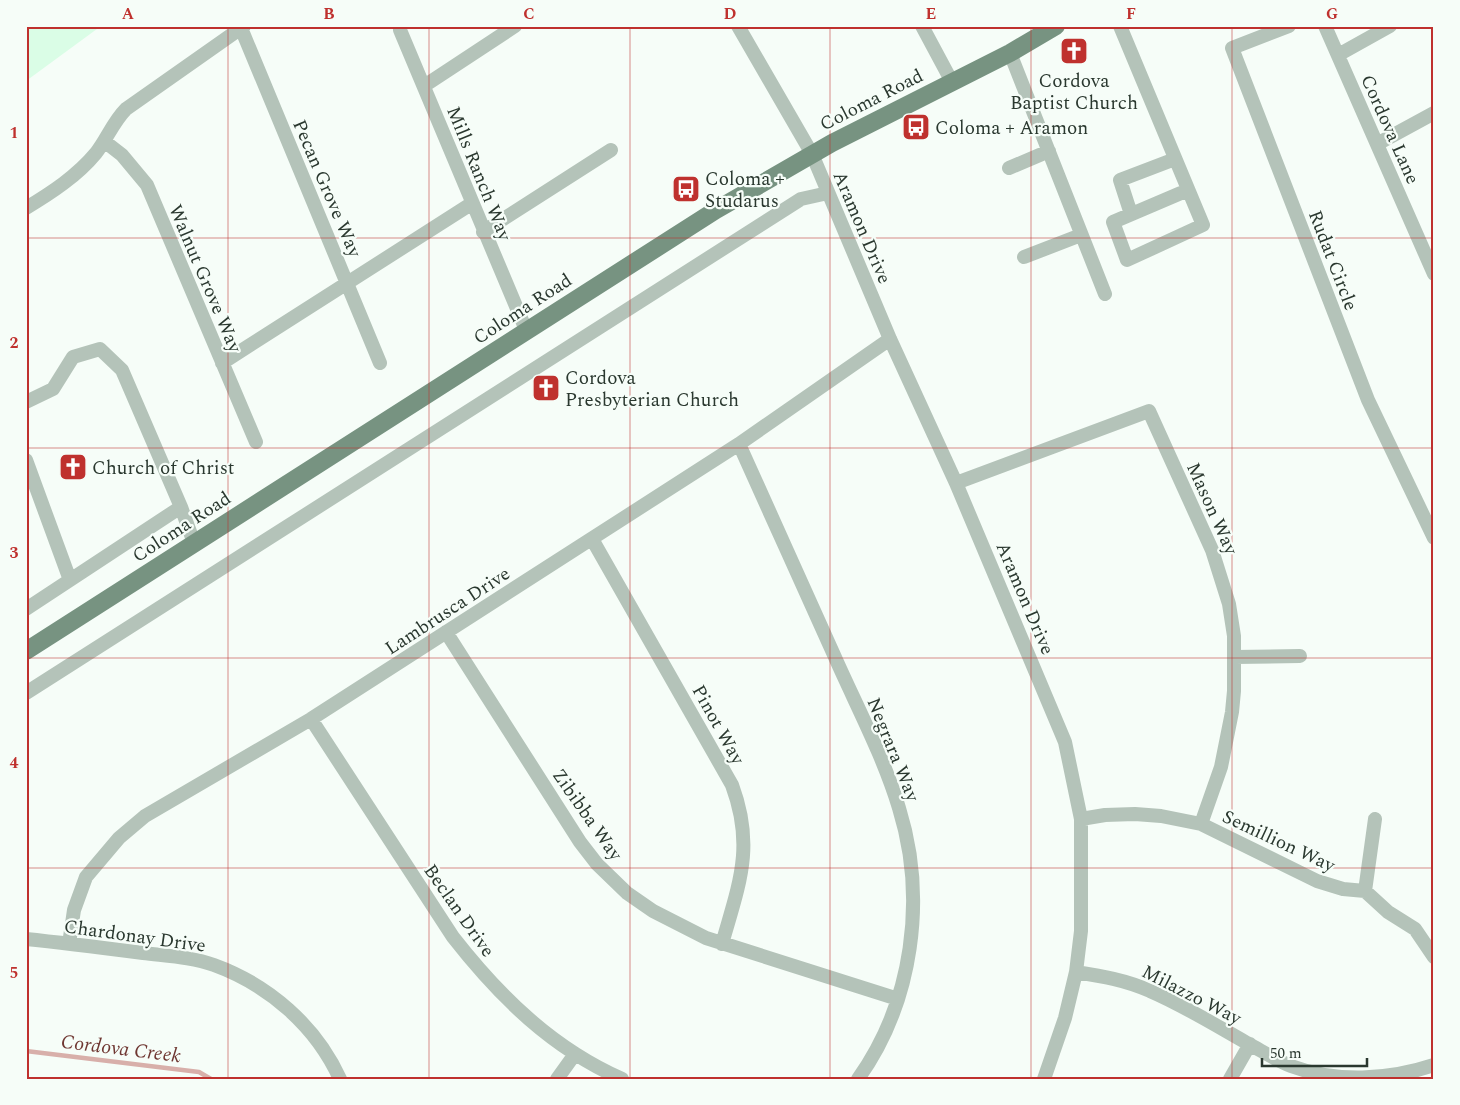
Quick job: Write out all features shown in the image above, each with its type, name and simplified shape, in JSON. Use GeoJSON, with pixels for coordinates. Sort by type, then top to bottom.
{"type":"FeatureCollection","features":[{"type":"Feature","properties":{"kind":"main road","name":"Coloma Road"},"geometry":{"type":"LineString","coordinates":[[26,651],[716,210],[812,154],[1010,53],[1038,31],[1056,26]]}},
{"type":"Feature","properties":{"kind":"street"},"geometry":{"type":"LineString","coordinates":[[424,86],[515,26]]}},
{"type":"Feature","properties":{"kind":"street","name":"Aramon Drive"},"geometry":{"type":"LineString","coordinates":[[738,26],[812,154],[890,339],[956,483],[1056,718],[1073,774],[1081,819],[1083,899],[1076,972],[1066,1018],[1044,1079]]}},
{"type":"Feature","properties":{"kind":"street"},"geometry":{"type":"LineString","coordinates":[[922,26],[952,82]]}},
{"type":"Feature","properties":{"kind":"street"},"geometry":{"type":"LineString","coordinates":[[1120,26],[1188,190],[1202,225],[1127,260],[1113,222],[1188,190]]}},
{"type":"Feature","properties":{"kind":"street","name":"Rudat Circle"},"geometry":{"type":"LineString","coordinates":[[1289,26],[1232,48],[1368,400],[1434,538]]}},
{"type":"Feature","properties":{"kind":"street","name":"Cordova Lane"},"geometry":{"type":"LineString","coordinates":[[1325,26],[1434,274]]}},
{"type":"Feature","properties":{"kind":"street"},"geometry":{"type":"LineString","coordinates":[[1338,55],[1390,26]]}},
{"type":"Feature","properties":{"kind":"street"},"geometry":{"type":"LineString","coordinates":[[26,208],[84,167],[126,109],[242,27]]}},
{"type":"Feature","properties":{"kind":"street","name":"Pecan Grove Way"},"geometry":{"type":"LineString","coordinates":[[242,27],[380,363]]}},
{"type":"Feature","properties":{"kind":"street","name":"Mills Ranch Way"},"geometry":{"type":"LineString","coordinates":[[400,30],[471,204],[526,330]]}},
{"type":"Feature","properties":{"kind":"street"},"geometry":{"type":"LineString","coordinates":[[1010,53],[1105,294]]}},
{"type":"Feature","properties":{"kind":"street"},"geometry":{"type":"LineString","coordinates":[[1377,144],[1434,113]]}},
{"type":"Feature","properties":{"kind":"street","name":"Walnut Grove Way"},"geometry":{"type":"LineString","coordinates":[[104,141],[122,155],[147,185],[256,442]]}},
{"type":"Feature","properties":{"kind":"street"},"geometry":{"type":"LineString","coordinates":[[483,232],[611,150]]}},
{"type":"Feature","properties":{"kind":"street"},"geometry":{"type":"LineString","coordinates":[[1009,168],[1049,151]]}},
{"type":"Feature","properties":{"kind":"street"},"geometry":{"type":"LineString","coordinates":[[1131,214],[1120,180],[1175,159]]}},
{"type":"Feature","properties":{"kind":"street"},"geometry":{"type":"LineString","coordinates":[[26,693],[801,199],[828,193]]}},
{"type":"Feature","properties":{"kind":"street"},"geometry":{"type":"LineString","coordinates":[[222,363],[471,204]]}},
{"type":"Feature","properties":{"kind":"street"},"geometry":{"type":"LineString","coordinates":[[1024,258],[1082,235]]}},
{"type":"Feature","properties":{"kind":"street","name":"Lambrusca Drive"},"geometry":{"type":"LineString","coordinates":[[69,944],[74,910],[86,876],[119,838],[145,816],[311,719],[739,444],[890,339]]}},
{"type":"Feature","properties":{"kind":"street"},"geometry":{"type":"LineString","coordinates":[[26,402],[52,389],[73,358],[100,349],[122,370],[181,506],[194,542]]}},
{"type":"Feature","properties":{"kind":"street","name":"Mason Way"},"geometry":{"type":"LineString","coordinates":[[956,483],[1148,411],[1220,572],[1229,604],[1235,658],[1232,712],[1221,767],[1201,824]]}},
{"type":"Feature","properties":{"kind":"street","name":"Negrara Way"},"geometry":{"type":"LineString","coordinates":[[739,444],[888,776],[908,842],[913,912],[910,945],[898,999],[887,1030],[872,1059],[858,1079]]}},
{"type":"Feature","properties":{"kind":"street"},"geometry":{"type":"LineString","coordinates":[[26,460],[70,580]]}},
{"type":"Feature","properties":{"kind":"street"},"geometry":{"type":"LineString","coordinates":[[26,609],[181,506]]}},
{"type":"Feature","properties":{"kind":"street","name":"Pinot Way"},"geometry":{"type":"LineString","coordinates":[[592,538],[732,785],[739,804],[745,842],[742,872],[722,944]]}},
{"type":"Feature","properties":{"kind":"street","name":"Zibibba Way"},"geometry":{"type":"LineString","coordinates":[[446,632],[580,842],[602,869],[627,892],[678,926],[722,944],[898,999]]}},
{"type":"Feature","properties":{"kind":"street"},"geometry":{"type":"LineString","coordinates":[[1235,658],[1300,656]]}},
{"type":"Feature","properties":{"kind":"street","name":"Beclan Drive"},"geometry":{"type":"LineString","coordinates":[[311,719],[453,937],[477,968],[528,1020],[575,1054],[622,1079]]}},
{"type":"Feature","properties":{"kind":"street","name":"Semillion Way"},"geometry":{"type":"LineString","coordinates":[[1081,819],[1105,815],[1135,814],[1168,817],[1201,824],[1317,882],[1343,889],[1364,891]]}},
{"type":"Feature","properties":{"kind":"street"},"geometry":{"type":"LineString","coordinates":[[1375,818],[1364,891],[1388,912],[1415,928],[1434,957]]}},
{"type":"Feature","properties":{"kind":"street","name":"Chardonay Drive"},"geometry":{"type":"LineString","coordinates":[[26,939],[186,958],[213,965],[256,984],[274,997],[308,1028],[334,1066],[340,1079]]}},
{"type":"Feature","properties":{"kind":"street","name":"Milazzo Way"},"geometry":{"type":"LineString","coordinates":[[1076,972],[1128,982],[1150,991],[1286,1064],[1313,1072],[1345,1077],[1385,1077],[1434,1065]]}},
{"type":"Feature","properties":{"kind":"street"},"geometry":{"type":"LineString","coordinates":[[1230,1079],[1250,1044]]}},
{"type":"Feature","properties":{"kind":"street"},"geometry":{"type":"LineString","coordinates":[[557,1079],[575,1054]]}},
{"type":"Feature","properties":{"kind":"shaded area"},"geometry":{"type":"Polygon","coordinates":[[[26,26],[101,26],[26,81],[26,26]]]}},
{"type":"Feature","properties":{"kind":"waterway","name":"Cordova Creek"},"geometry":{"type":"LineString","coordinates":[[26,1051],[199,1072],[211,1079]]}},
{"type":"Feature","properties":{"kind":"place","name":"Cordova Baptist Church"},"geometry":{"type":"Point","coordinates":[1074,51]}},
{"type":"Feature","properties":{"kind":"place","name":"Coloma + Aramon"},"geometry":{"type":"Point","coordinates":[916,127]}},
{"type":"Feature","properties":{"kind":"place","name":"Coloma + Studarus"},"geometry":{"type":"Point","coordinates":[686,189]}},
{"type":"Feature","properties":{"kind":"place","name":"Cordova Presbyterian Church"},"geometry":{"type":"Point","coordinates":[546,388]}},
{"type":"Feature","properties":{"kind":"place","name":"Church of Christ"},"geometry":{"type":"Point","coordinates":[73,467]}}]}
